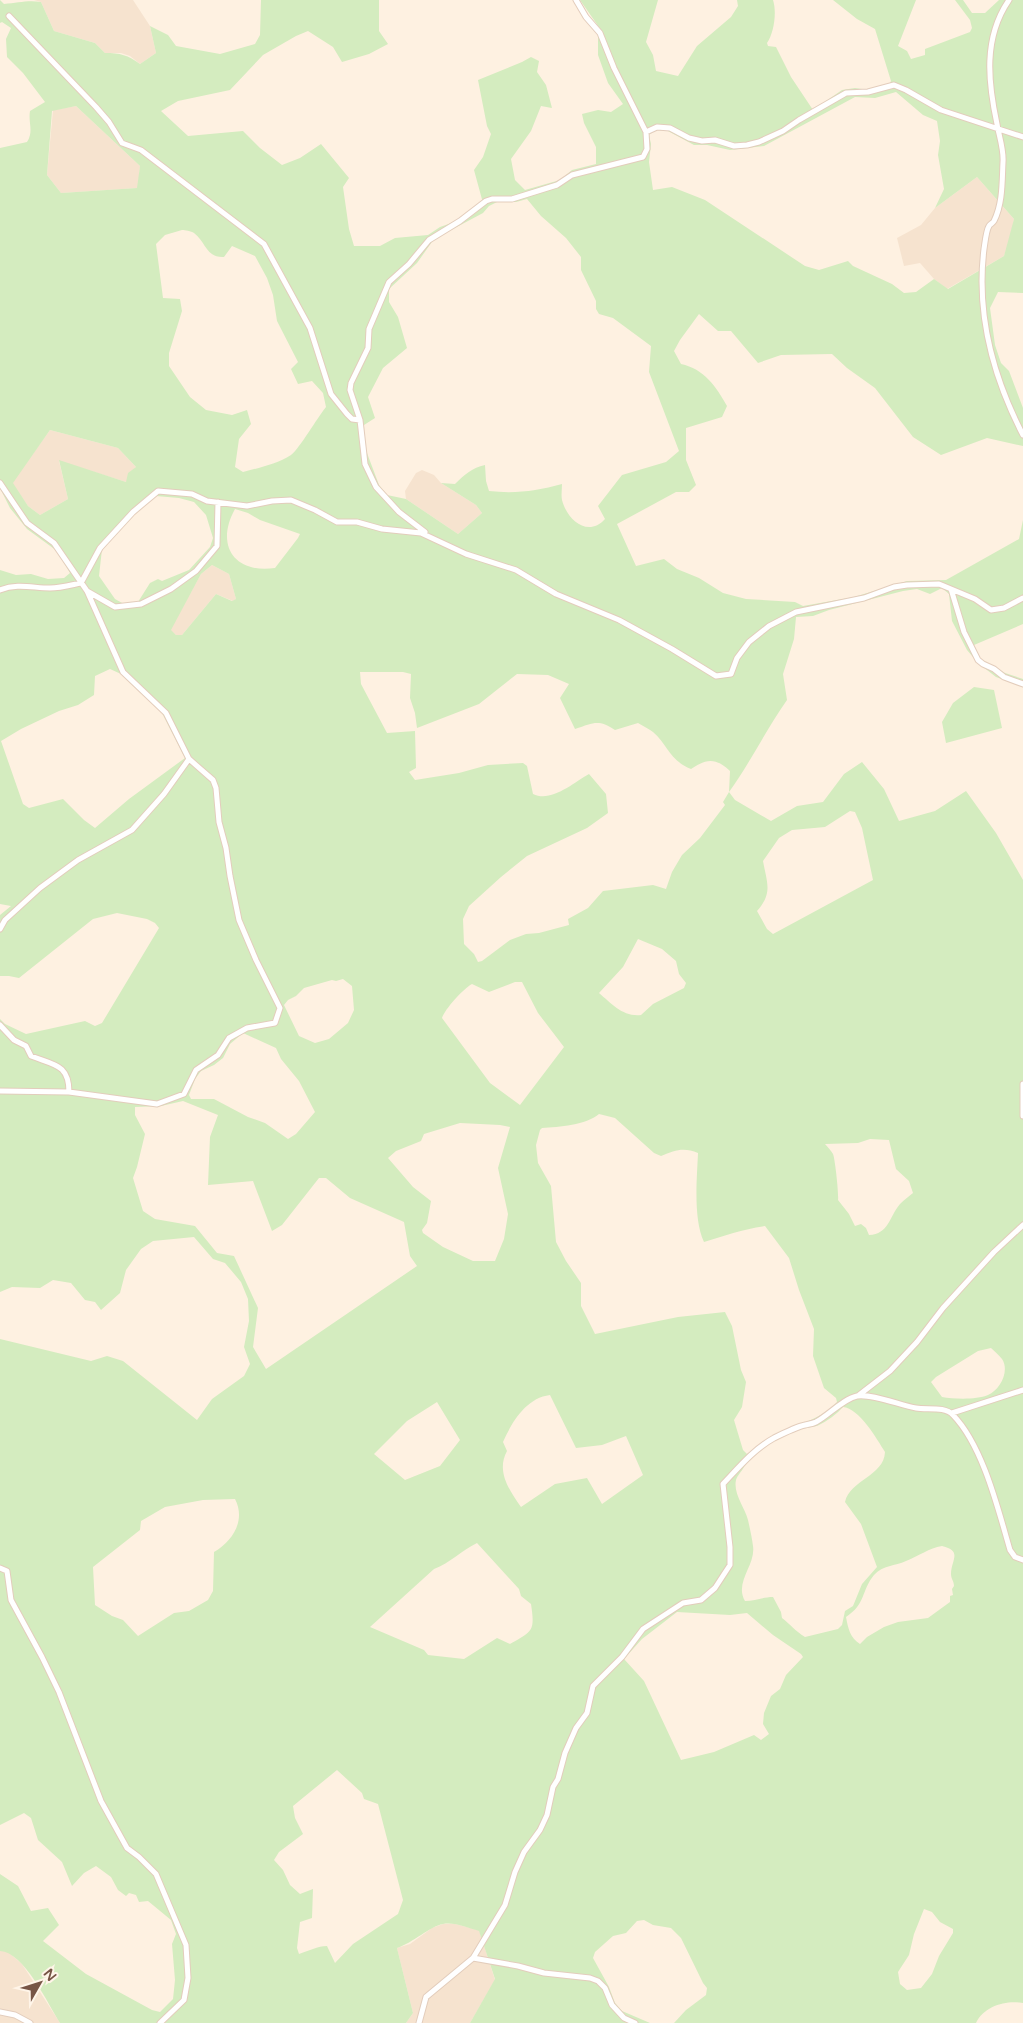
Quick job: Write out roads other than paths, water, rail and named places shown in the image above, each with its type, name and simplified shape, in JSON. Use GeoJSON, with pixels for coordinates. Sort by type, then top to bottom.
{"type":"FeatureCollection","features":[{"type":"Feature","properties":{"kind":"street"},"geometry":{"type":"LineString","coordinates":[[432,538],[399,512],[376,487],[365,464],[360,420],[350,390],[351,383],[368,348],[369,329],[388,282],[409,264],[429,240],[492,199],[512,199],[557,185],[572,175],[643,157],[648,149],[646,132],[614,68],[600,33],[586,17],[576,0]]}},
{"type":"Feature","properties":{"kind":"street"},"geometry":{"type":"LineString","coordinates":[[1009,0],[1003,9],[992,39],[990,52],[990,90],[1004,159],[1002,192],[994,222],[989,226],[984,248],[982,294],[983,313],[990,350],[1010,411],[1023,435]]}},
{"type":"Feature","properties":{"kind":"street"},"geometry":{"type":"LineString","coordinates":[[9,16],[96,107],[109,122],[122,143],[141,150],[264,244],[310,328],[332,394],[352,419],[360,420]]}},
{"type":"Feature","properties":{"kind":"street"},"geometry":{"type":"LineString","coordinates":[[646,132],[657,127],[670,128],[689,138],[702,141],[715,140],[734,146],[747,145],[759,142],[783,131],[846,93],[868,92],[894,85],[941,110],[1023,137]]}},
{"type":"Feature","properties":{"kind":"street"},"geometry":{"type":"LineString","coordinates":[[0,483],[27,523],[54,543],[87,591],[123,672],[166,713],[189,759],[213,780],[216,788],[218,822],[226,848],[239,920],[280,1008],[275,1023],[247,1028],[230,1038],[218,1055],[196,1070],[184,1094],[156,1104],[69,1092],[0,1091]]}},
{"type":"Feature","properties":{"kind":"street"},"geometry":{"type":"LineString","coordinates":[[81,583],[100,548],[133,512],[158,491],[192,494],[207,501],[247,506],[272,501],[292,500],[337,522],[357,522],[388,530],[421,533],[466,554],[516,570],[556,594],[619,620],[716,676],[731,674],[737,658],[749,642],[769,626],[796,612],[864,598],[894,587],[939,584],[975,599],[991,610],[1004,608],[1023,598]]}},
{"type":"Feature","properties":{"kind":"street"},"geometry":{"type":"LineString","coordinates":[[87,591],[115,607],[141,604],[171,589],[196,571],[217,546],[218,502]]}},
{"type":"Feature","properties":{"kind":"street"},"geometry":{"type":"LineString","coordinates":[[0,590],[22,586],[49,588],[81,583]]}},
{"type":"Feature","properties":{"kind":"street"},"geometry":{"type":"LineString","coordinates":[[951,589],[964,632],[978,660],[1004,677],[1023,684]]}},
{"type":"Feature","properties":{"kind":"street"},"geometry":{"type":"LineString","coordinates":[[0,929],[5,920],[40,888],[78,860],[132,830],[164,794],[189,759]]}},
{"type":"Feature","properties":{"kind":"street"},"geometry":{"type":"LineString","coordinates":[[0,1025],[14,1040],[26,1046],[31,1056],[61,1068],[69,1078],[69,1092]]}},
{"type":"Feature","properties":{"kind":"street"},"geometry":{"type":"LineString","coordinates":[[1023,1084],[1023,1116]]}},
{"type":"Feature","properties":{"kind":"street"},"geometry":{"type":"LineString","coordinates":[[419,2023],[426,1996],[473,1958],[505,1905],[515,1872],[524,1852],[540,1830],[547,1815],[553,1787],[558,1779],[565,1753],[576,1728],[587,1713],[593,1686],[622,1657],[643,1629],[683,1603],[701,1600],[714,1588],[730,1565],[723,1484],[758,1447],[803,1425],[814,1423],[835,1410],[846,1400],[859,1395],[897,1364],[943,1308],[994,1252],[1023,1225]]}},
{"type":"Feature","properties":{"kind":"street"},"geometry":{"type":"LineString","coordinates":[[859,1395],[923,1410],[942,1410],[952,1413],[1023,1390]]}},
{"type":"Feature","properties":{"kind":"street"},"geometry":{"type":"LineString","coordinates":[[952,1413],[972,1444],[992,1486],[1010,1550],[1015,1557],[1023,1560]]}},
{"type":"Feature","properties":{"kind":"street"},"geometry":{"type":"LineString","coordinates":[[0,1568],[7,1571],[11,1600],[59,1692],[101,1801],[127,1848],[140,1857],[156,1874],[186,1945],[188,1978],[184,2000],[160,2023]]}},
{"type":"Feature","properties":{"kind":"street"},"geometry":{"type":"LineString","coordinates":[[473,1958],[544,1973],[590,1978],[598,1981],[605,1988],[612,2004],[624,2018],[635,2023]]}},
{"type":"Feature","properties":{"kind":"street"},"geometry":{"type":"LineString","coordinates":[[0,2012],[16,2015],[30,2023]]}}]}
